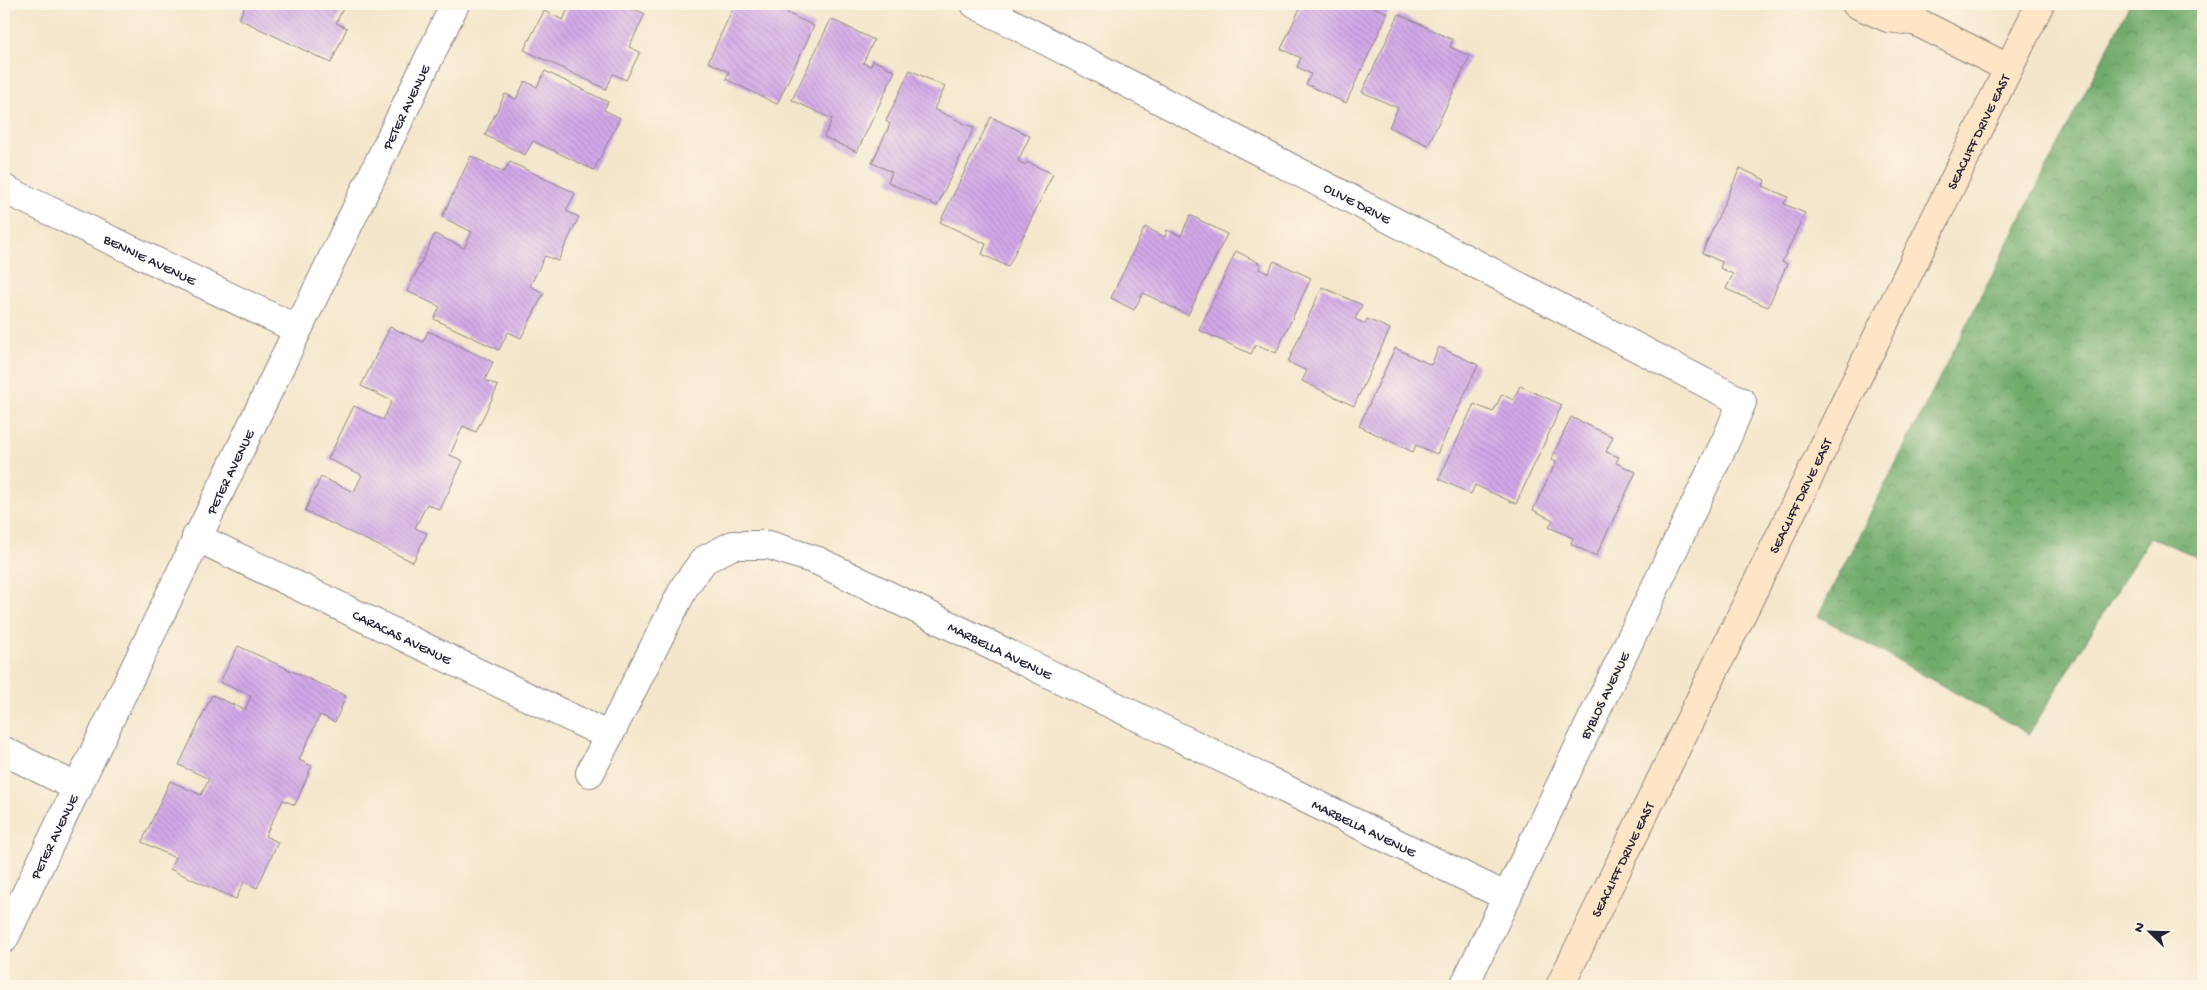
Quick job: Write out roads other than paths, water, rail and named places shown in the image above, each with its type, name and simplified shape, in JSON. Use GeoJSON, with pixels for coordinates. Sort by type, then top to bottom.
{"type":"FeatureCollection","features":[{"type":"Feature","properties":{"kind":"main road"},"geometry":{"type":"LineString","coordinates":[[1856,4],[1888,18],[1915,21]]}},
{"type":"Feature","properties":{"kind":"main road"},"geometry":{"type":"LineString","coordinates":[[1892,4],[1915,21],[2008,68]]}},
{"type":"Feature","properties":{"kind":"main road","name":"SEACLIFF DRIVE EAST"},"geometry":{"type":"LineString","coordinates":[[1560,986],[2040,4]]}},
{"type":"Feature","properties":{"kind":"street","name":"PETER AVENUE"},"geometry":{"type":"LineString","coordinates":[[4,938],[78,788],[196,536],[455,4]]}},
{"type":"Feature","properties":{"kind":"street","name":"OLIVE DRIVE"},"geometry":{"type":"LineString","coordinates":[[975,4],[1742,402]]}},
{"type":"Feature","properties":{"kind":"street","name":"BENNIE AVENUE"},"geometry":{"type":"LineString","coordinates":[[4,189],[297,329]]}},
{"type":"Feature","properties":{"kind":"street","name":"BYBLOS AVENUE"},"geometry":{"type":"LineString","coordinates":[[1464,986],[1722,449],[1742,402]]}},
{"type":"Feature","properties":{"kind":"street","name":"CARACAS AVENUE"},"geometry":{"type":"LineString","coordinates":[[196,536],[609,736]]}},
{"type":"Feature","properties":{"kind":"street","name":"MARBELLA AVENUE"},"geometry":{"type":"LineString","coordinates":[[590,773],[685,586],[704,560],[734,545],[769,545],[818,561],[1507,897]]}},
{"type":"Feature","properties":{"kind":"street"},"geometry":{"type":"LineString","coordinates":[[4,751],[78,788]]}}]}
